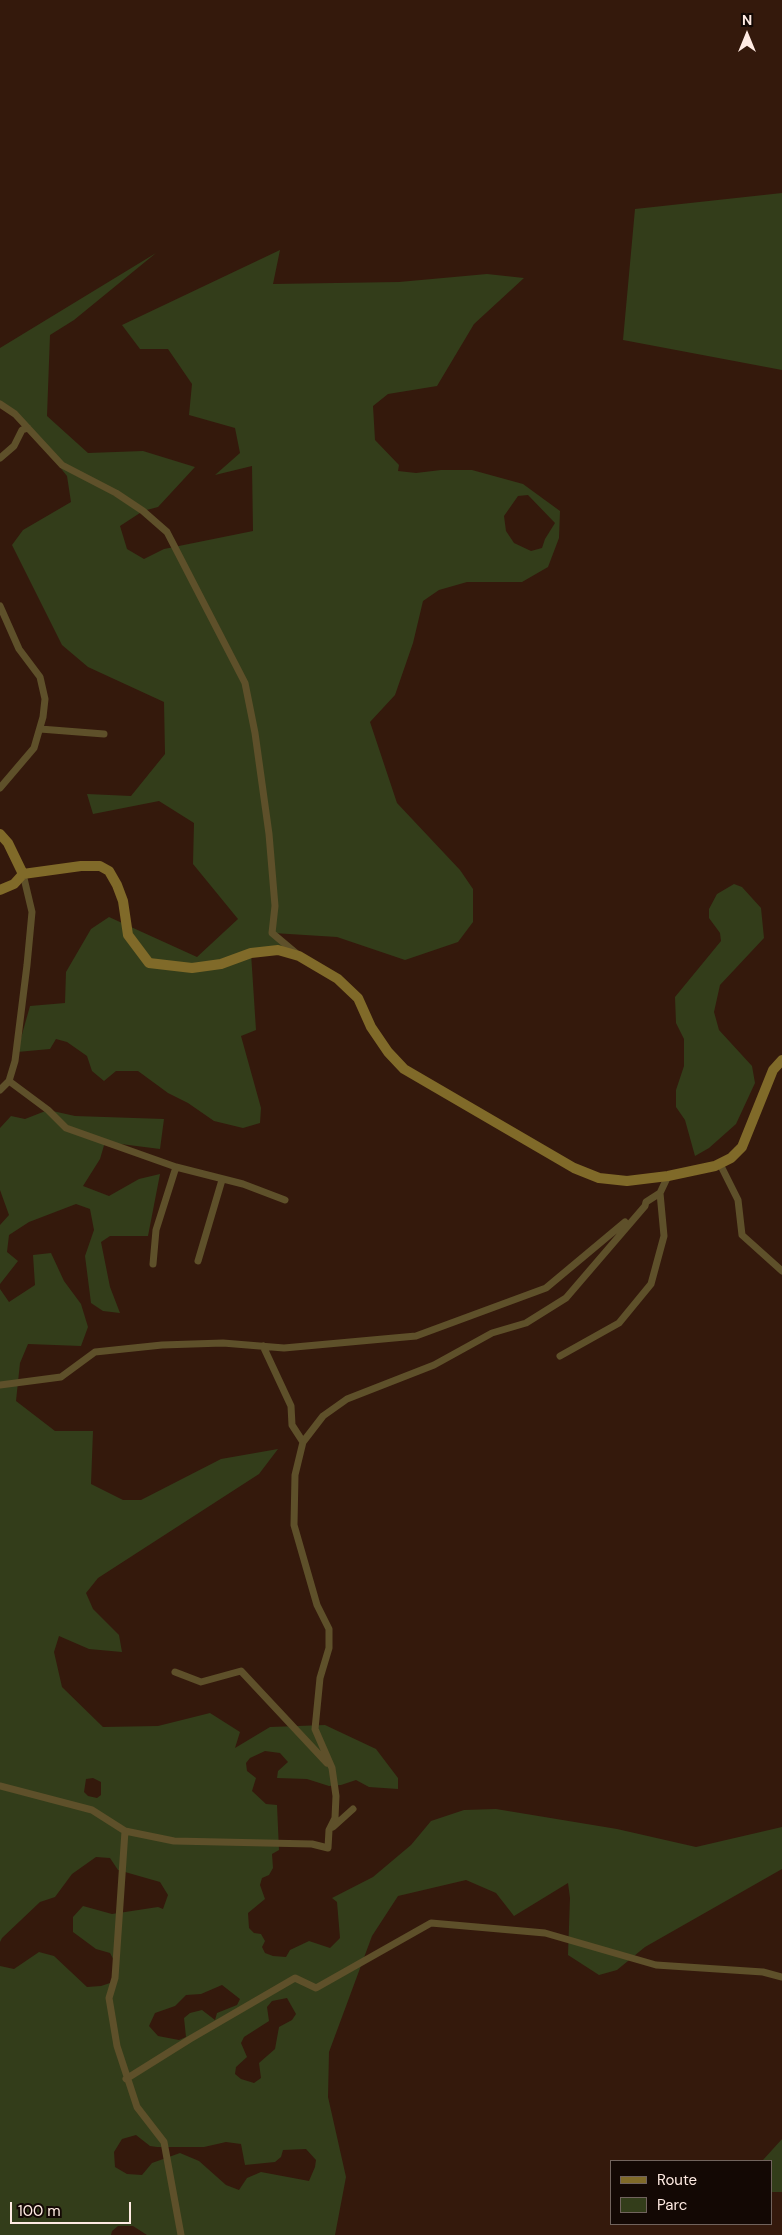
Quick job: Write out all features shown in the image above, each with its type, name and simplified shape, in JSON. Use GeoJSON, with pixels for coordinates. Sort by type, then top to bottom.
{"type":"FeatureCollection","features":[{"type":"Feature","properties":{"kind":"street"},"geometry":{"type":"LineString","coordinates":[[0,404],[15,414],[62,465],[116,493],[143,511],[167,532],[245,683],[256,742],[269,834],[275,906],[272,933],[299,956],[338,979],[358,998],[371,1026],[388,1052],[404,1069],[590,1175],[627,1181],[668,1176],[720,1164],[731,1158],[742,1147],[773,1070],[782,1060]]}},
{"type":"Feature","properties":{"kind":"street"},"geometry":{"type":"LineString","coordinates":[[0,458],[14,446],[22,430],[28,428]]}},
{"type":"Feature","properties":{"kind":"street"},"geometry":{"type":"LineString","coordinates":[[0,606],[19,649],[40,677],[44,699],[40,729],[34,748],[0,788]]}},
{"type":"Feature","properties":{"kind":"street"},"geometry":{"type":"LineString","coordinates":[[40,729],[104,734]]}},
{"type":"Feature","properties":{"kind":"street"},"geometry":{"type":"LineString","coordinates":[[0,834],[23,874],[32,912],[16,1061],[9,1081],[0,1090]]}},
{"type":"Feature","properties":{"kind":"street"},"geometry":{"type":"LineString","coordinates":[[0,890],[14,884],[23,874],[80,866],[100,866],[109,871],[118,884],[128,935],[149,963],[192,968],[221,964],[251,953],[278,950],[299,956]]}},
{"type":"Feature","properties":{"kind":"street"},"geometry":{"type":"LineString","coordinates":[[9,1081],[48,1110],[66,1128],[176,1167],[243,1184],[285,1200]]}},
{"type":"Feature","properties":{"kind":"street"},"geometry":{"type":"LineString","coordinates":[[720,1164],[738,1200],[742,1235],[782,1270]]}},
{"type":"Feature","properties":{"kind":"street"},"geometry":{"type":"LineString","coordinates":[[152,1264],[156,1230],[176,1167]]}},
{"type":"Feature","properties":{"kind":"street"},"geometry":{"type":"LineString","coordinates":[[560,1356],[619,1323],[651,1284],[664,1236],[660,1193],[668,1176]]}},
{"type":"Feature","properties":{"kind":"street"},"geometry":{"type":"LineString","coordinates":[[198,1261],[222,1180]]}},
{"type":"Feature","properties":{"kind":"street"},"geometry":{"type":"LineString","coordinates":[[0,1786],[92,1810],[125,1831],[174,1841],[312,1844],[328,1848],[329,1830],[335,1818],[336,1796],[332,1768],[315,1729],[320,1678],[330,1648],[329,1629],[317,1605],[294,1525],[295,1475],[303,1442],[323,1416],[348,1399],[434,1364],[492,1333],[526,1323],[566,1298],[645,1206],[646,1202],[660,1193]]}},
{"type":"Feature","properties":{"kind":"street"},"geometry":{"type":"LineString","coordinates":[[0,1385],[61,1377],[95,1352],[162,1345],[223,1343],[284,1348],[416,1336],[546,1288],[645,1206]]}},
{"type":"Feature","properties":{"kind":"street"},"geometry":{"type":"LineString","coordinates":[[263,1346],[291,1406],[292,1425],[303,1442]]}},
{"type":"Feature","properties":{"kind":"street"},"geometry":{"type":"LineString","coordinates":[[175,1672],[200,1682],[240,1670],[332,1768]]}},
{"type":"Feature","properties":{"kind":"street"},"geometry":{"type":"LineString","coordinates":[[329,1830],[353,1809]]}},
{"type":"Feature","properties":{"kind":"street"},"geometry":{"type":"LineString","coordinates":[[125,1831],[116,1978],[109,1998],[116,2046],[126,2079],[137,2107],[164,2142],[180,2235]]}},
{"type":"Feature","properties":{"kind":"street"},"geometry":{"type":"LineString","coordinates":[[126,2079],[166,2053],[296,1978],[316,1988],[431,1923],[545,1933],[656,1965],[763,1972],[782,1977]]}},
{"type":"Feature","properties":{"kind":"green space"},"geometry":{"type":"Polygon","coordinates":[[[782,193],[782,370],[623,340],[635,209],[782,193]]]}},
{"type":"Feature","properties":{"kind":"green space"},"geometry":{"type":"Polygon","coordinates":[[[280,250],[273,284],[399,282],[487,274],[524,278],[474,324],[437,386],[388,394],[373,406],[375,440],[399,465],[398,471],[416,473],[441,470],[472,470],[523,484],[560,511],[559,538],[548,567],[522,582],[467,582],[439,590],[423,601],[413,643],[395,695],[370,722],[397,803],[460,870],[473,889],[473,922],[458,942],[405,960],[337,937],[273,933],[299,956],[251,953],[256,1030],[241,1036],[261,1108],[260,1123],[243,1128],[214,1121],[188,1103],[168,1093],[138,1071],[116,1071],[104,1081],[92,1071],[87,1056],[67,1042],[56,1039],[50,1049],[17,1052],[30,1006],[65,1003],[66,972],[91,929],[109,917],[197,957],[238,919],[193,864],[194,823],[159,801],[93,814],[87,794],[131,796],[165,754],[164,702],[88,667],[62,645],[12,545],[23,530],[71,502],[67,476],[28,428],[0,404],[0,348],[156,253],[74,320],[50,335],[47,416],[88,453],[143,451],[195,467],[158,507],[143,511],[120,526],[127,549],[144,559],[164,549],[253,531],[252,466],[215,475],[240,453],[235,428],[189,415],[192,384],[168,349],[140,349],[122,325],[280,250]],[[528,495],[518,496],[504,516],[506,531],[514,543],[531,551],[542,548],[555,523],[528,495]]]}},
{"type":"Feature","properties":{"kind":"green space"},"geometry":{"type":"Polygon","coordinates":[[[734,884],[742,887],[761,908],[764,938],[720,985],[714,1012],[719,1030],[752,1066],[755,1083],[736,1124],[709,1148],[695,1156],[685,1120],[676,1107],[676,1090],[684,1066],[684,1039],[676,1023],[675,997],[721,941],[720,933],[709,918],[709,909],[717,894],[734,884]]]}},
{"type":"Feature","properties":{"kind":"green space"},"geometry":{"type":"Polygon","coordinates":[[[48,1110],[75,1116],[164,1119],[160,1149],[105,1142],[100,1159],[83,1186],[109,1196],[139,1179],[160,1174],[148,1236],[110,1236],[101,1242],[110,1287],[120,1313],[103,1311],[91,1303],[85,1256],[94,1230],[90,1209],[76,1204],[29,1222],[9,1235],[7,1252],[18,1261],[0,1284],[0,1225],[9,1215],[0,1190],[0,1128],[11,1116],[25,1119],[48,1110]]]}},
{"type":"Feature","properties":{"kind":"green space"},"geometry":{"type":"Polygon","coordinates":[[[51,1253],[64,1281],[81,1304],[88,1327],[81,1346],[28,1344],[20,1363],[16,1401],[55,1431],[93,1431],[91,1484],[123,1500],[141,1500],[221,1459],[278,1449],[259,1474],[98,1578],[86,1593],[93,1609],[119,1635],[122,1652],[89,1649],[59,1636],[54,1652],[62,1687],[103,1727],[158,1726],[210,1713],[240,1732],[235,1748],[270,1727],[325,1725],[376,1749],[398,1778],[398,1789],[369,1787],[356,1780],[341,1785],[329,1786],[307,1779],[277,1778],[278,1771],[288,1762],[280,1753],[265,1751],[250,1758],[246,1763],[247,1771],[256,1778],[252,1791],[266,1804],[277,1805],[279,1850],[272,1854],[273,1868],[269,1875],[262,1878],[260,1885],[265,1899],[248,1913],[249,1928],[254,1933],[261,1934],[265,1941],[262,1947],[265,1953],[286,1957],[290,1950],[309,1941],[330,1948],[340,1938],[337,1902],[332,1898],[373,1877],[411,1845],[431,1821],[464,1810],[496,1809],[617,1829],[696,1847],[782,1827],[782,1869],[645,1947],[617,1970],[599,1975],[568,1955],[570,1898],[568,1883],[514,1916],[496,1893],[466,1880],[398,1896],[372,1936],[329,2052],[328,2097],[346,2177],[335,2235],[147,2235],[133,2226],[118,2226],[112,2231],[111,2235],[0,2235],[0,1966],[14,1969],[39,1952],[54,1956],[87,1987],[101,1986],[116,1981],[117,1966],[110,1953],[96,1949],[73,1932],[73,1917],[83,1906],[112,1914],[158,1907],[163,1909],[168,1895],[160,1882],[118,1870],[110,1858],[96,1857],[72,1874],[55,1897],[40,1902],[0,1942],[0,1289],[9,1302],[35,1285],[33,1255],[51,1253]],[[93,1778],[86,1779],[84,1792],[88,1796],[97,1798],[101,1795],[101,1782],[93,1778]],[[222,1985],[201,1994],[186,1995],[175,2006],[155,2013],[149,2026],[158,2036],[179,2040],[186,2037],[184,2018],[190,2013],[202,2010],[215,2020],[217,2013],[237,2005],[240,1999],[222,1985]],[[287,1998],[272,2001],[267,2007],[269,2021],[244,2037],[241,2043],[247,2057],[236,2067],[235,2074],[241,2079],[254,2083],[261,2078],[259,2063],[275,2049],[279,2027],[292,2020],[296,2014],[287,1998]],[[136,2135],[122,2139],[114,2152],[115,2167],[127,2174],[142,2175],[152,2163],[180,2153],[199,2161],[226,2185],[239,2190],[247,2178],[261,2172],[309,2181],[316,2160],[306,2149],[283,2150],[281,2157],[275,2162],[245,2165],[241,2144],[226,2142],[204,2147],[157,2147],[150,2146],[136,2135]]]}},
{"type":"Feature","properties":{"kind":"green space"},"geometry":{"type":"Polygon","coordinates":[[[782,2139],[782,2192],[772,2192],[772,2160],[763,2160],[782,2139]]]}}]}
